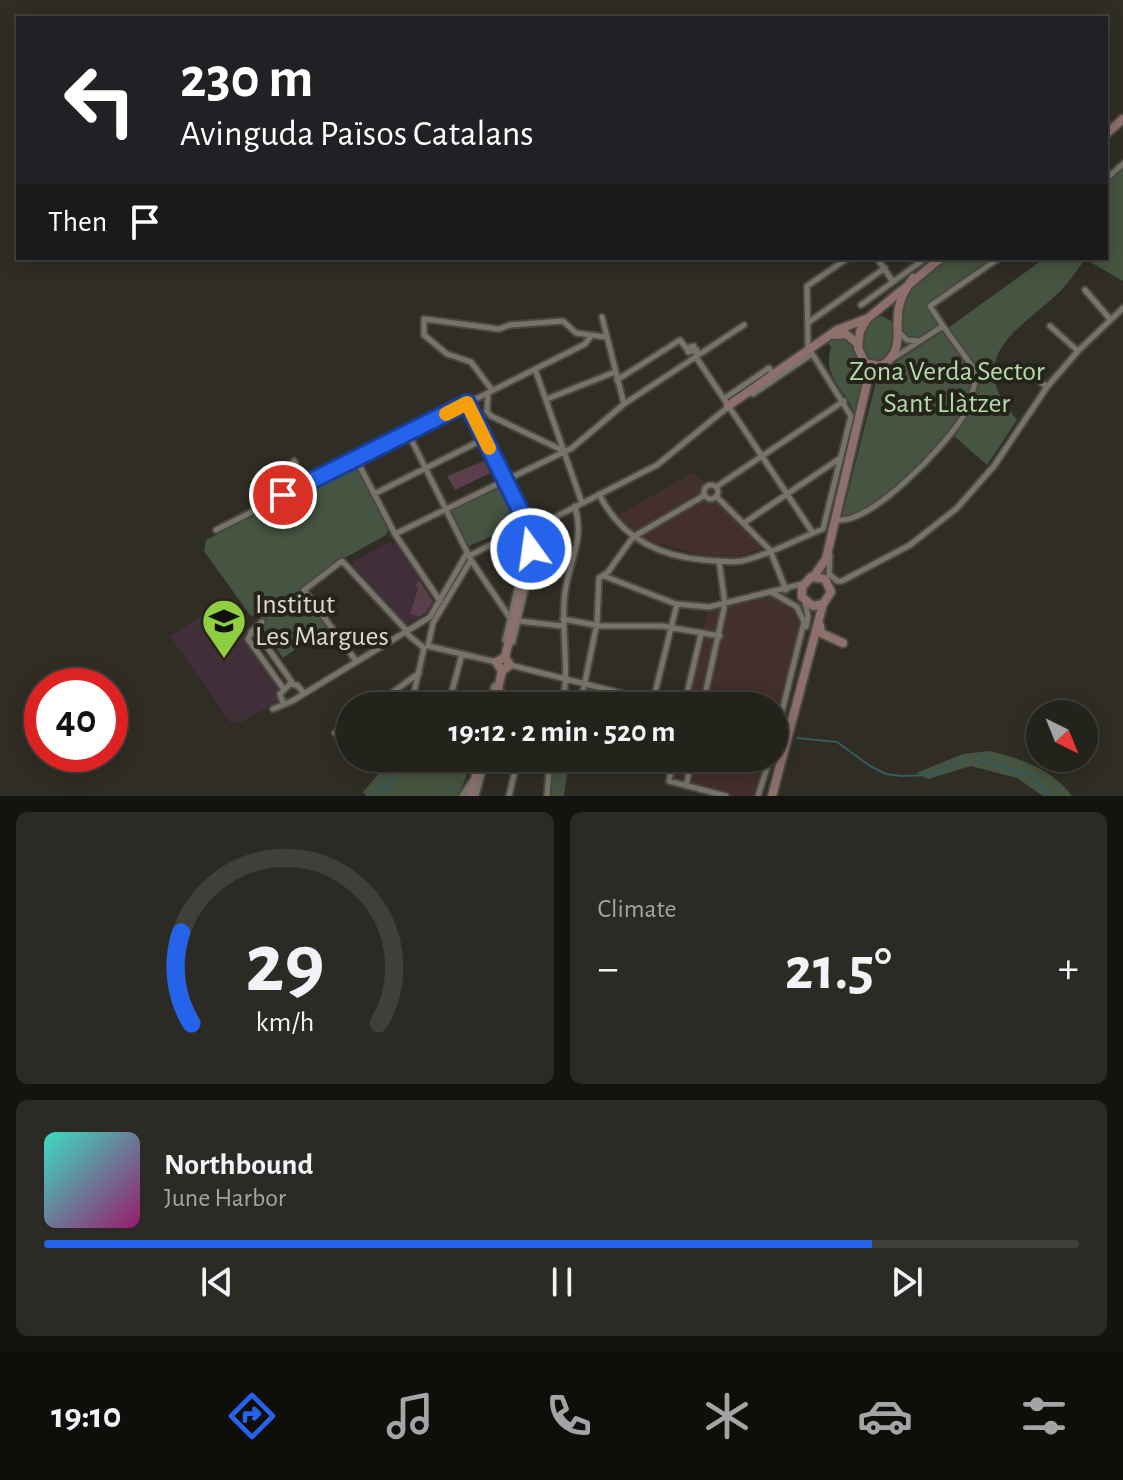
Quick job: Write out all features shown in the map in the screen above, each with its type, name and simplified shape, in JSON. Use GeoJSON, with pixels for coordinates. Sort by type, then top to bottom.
{"type":"FeatureCollection","features":[{"type":"Feature","properties":{"kind":"street"},"geometry":{"type":"LineString","coordinates":[[1108,132],[1123,119]]}},
{"type":"Feature","properties":{"kind":"street"},"geometry":{"type":"LineString","coordinates":[[1108,177],[1123,164]]}},
{"type":"Feature","properties":{"kind":"street"},"geometry":{"type":"LineString","coordinates":[[599,494],[613,518],[633,537],[677,556],[741,561],[823,529],[851,416],[810,352],[807,286],[845,260]]}},
{"type":"Feature","properties":{"kind":"street"},"geometry":{"type":"LineString","coordinates":[[879,260],[893,282]]}},
{"type":"Feature","properties":{"kind":"street"},"geometry":{"type":"LineString","coordinates":[[861,305],[923,260]]}},
{"type":"Feature","properties":{"kind":"street"},"geometry":{"type":"LineString","coordinates":[[750,390],[753,394],[826,338],[877,313],[913,278],[938,260]]}},
{"type":"Feature","properties":{"kind":"street"},"geometry":{"type":"LineString","coordinates":[[838,520],[845,521],[872,506],[907,481],[953,432],[966,412],[977,373],[930,306],[996,260]]}},
{"type":"Feature","properties":{"kind":"street"},"geometry":{"type":"LineString","coordinates":[[808,322],[885,268]]}},
{"type":"Feature","properties":{"kind":"street"},"geometry":{"type":"LineString","coordinates":[[891,359],[899,328],[902,296],[913,278]]}},
{"type":"Feature","properties":{"kind":"street"},"geometry":{"type":"LineString","coordinates":[[1085,290],[1110,319]]}},
{"type":"Feature","properties":{"kind":"street"},"geometry":{"type":"LineString","coordinates":[[830,554],[829,574],[837,581],[873,566],[927,533],[971,493],[1000,458],[1047,387],[1078,351],[1123,308]]}},
{"type":"Feature","properties":{"kind":"street"},"geometry":{"type":"LineString","coordinates":[[877,313],[889,315],[907,340],[919,341]]}},
{"type":"Feature","properties":{"kind":"street"},"geometry":{"type":"LineString","coordinates":[[602,317],[624,404]]}},
{"type":"Feature","properties":{"kind":"street"},"geometry":{"type":"LineString","coordinates":[[565,451],[491,416],[487,411],[490,392],[471,362],[439,350],[424,335],[424,319],[499,329],[510,325],[563,321],[576,333],[606,337]]}},
{"type":"Feature","properties":{"kind":"street"},"geometry":{"type":"LineString","coordinates":[[858,344],[867,319]]}},
{"type":"Feature","properties":{"kind":"street"},"geometry":{"type":"LineString","coordinates":[[395,534],[565,451],[624,404],[744,325]]}},
{"type":"Feature","properties":{"kind":"street"},"geometry":{"type":"LineString","coordinates":[[772,796],[823,604],[831,592],[825,579],[870,385],[881,366],[943,326]]}},
{"type":"Feature","properties":{"kind":"street"},"geometry":{"type":"LineString","coordinates":[[1050,326],[1078,351]]}},
{"type":"Feature","properties":{"kind":"street"},"geometry":{"type":"LineString","coordinates":[[602,577],[677,604],[709,607],[787,590],[814,576],[827,551],[867,383],[865,363],[858,344],[842,333],[826,338]]}},
{"type":"Feature","properties":{"kind":"street"},"geometry":{"type":"LineString","coordinates":[[216,530],[585,344],[591,336]]}},
{"type":"Feature","properties":{"kind":"street"},"geometry":{"type":"LineString","coordinates":[[617,380],[680,340],[687,347],[694,346],[688,352],[697,350],[696,357],[813,533]]}},
{"type":"Feature","properties":{"kind":"street"},"geometry":{"type":"LineString","coordinates":[[726,402],[810,352]]}},
{"type":"Feature","properties":{"kind":"street"},"geometry":{"type":"LineString","coordinates":[[865,363],[881,366]]}},
{"type":"Feature","properties":{"kind":"street"},"geometry":{"type":"LineString","coordinates":[[1018,364],[1047,387]]}},
{"type":"Feature","properties":{"kind":"street"},"geometry":{"type":"LineString","coordinates":[[273,709],[430,617],[469,556],[657,465],[726,402],[769,368],[773,373]]}},
{"type":"Feature","properties":{"kind":"street"},"geometry":{"type":"LineString","coordinates":[[535,369],[582,503]]}},
{"type":"Feature","properties":{"kind":"street"},"geometry":{"type":"LineString","coordinates":[[547,399],[615,372]]}},
{"type":"Feature","properties":{"kind":"street"},"geometry":{"type":"LineString","coordinates":[[582,692],[597,623],[602,577],[633,537],[705,495],[707,487],[716,487],[844,401]]}},
{"type":"Feature","properties":{"kind":"street"},"geometry":{"type":"LineString","coordinates":[[467,403],[528,525],[531,551],[497,692]]}},
{"type":"Feature","properties":{"kind":"street"},"geometry":{"type":"LineString","coordinates":[[408,433],[469,556],[510,618]]}},
{"type":"Feature","properties":{"kind":"street"},"geometry":{"type":"LineString","coordinates":[[374,494],[484,439]]}},
{"type":"Feature","properties":{"kind":"street"},"geometry":{"type":"LineString","coordinates":[[744,523],[840,458]]}},
{"type":"Feature","properties":{"kind":"street"},"geometry":{"type":"LineString","coordinates":[[356,459],[395,534],[440,601]]}},
{"type":"Feature","properties":{"kind":"street"},"geometry":{"type":"LineString","coordinates":[[294,461],[305,484]]}},
{"type":"Feature","properties":{"kind":"street"},"geometry":{"type":"LineString","coordinates":[[716,487],[716,496],[770,550],[787,590],[806,601],[823,604]]}},
{"type":"Feature","properties":{"kind":"street"},"geometry":{"type":"LineString","coordinates":[[705,495],[709,498],[716,496]]}},
{"type":"Feature","properties":{"kind":"street"},"geometry":{"type":"LineString","coordinates":[[565,692],[568,679],[563,623],[566,587],[581,530],[575,506]]}},
{"type":"Feature","properties":{"kind":"street"},"geometry":{"type":"LineString","coordinates":[[508,645],[505,640],[525,556],[531,551]]}},
{"type":"Feature","properties":{"kind":"street"},"geometry":{"type":"LineString","coordinates":[[508,645],[513,642],[519,621],[534,554],[531,551]]}},
{"type":"Feature","properties":{"kind":"street"},"geometry":{"type":"LineString","coordinates":[[415,692],[433,623],[469,556]]}},
{"type":"Feature","properties":{"kind":"street"},"geometry":{"type":"LineString","coordinates":[[356,661],[304,590],[342,561],[406,632],[426,647],[618,692]]}},
{"type":"Feature","properties":{"kind":"street"},"geometry":{"type":"LineString","coordinates":[[706,692],[725,604],[719,561]]}},
{"type":"Feature","properties":{"kind":"street"},"geometry":{"type":"LineString","coordinates":[[814,576],[825,579]]}},
{"type":"Feature","properties":{"kind":"street"},"geometry":{"type":"LineString","coordinates":[[802,634],[808,620],[804,583]]}},
{"type":"Feature","properties":{"kind":"street"},"geometry":{"type":"LineString","coordinates":[[772,593],[797,607],[804,622],[786,692]]}},
{"type":"Feature","properties":{"kind":"street"},"geometry":{"type":"LineString","coordinates":[[806,601],[814,621],[809,656]]}},
{"type":"Feature","properties":{"kind":"street"},"geometry":{"type":"LineString","coordinates":[[655,692],[677,604]]}},
{"type":"Feature","properties":{"kind":"street"},"geometry":{"type":"LineString","coordinates":[[820,617],[819,631],[843,643]]}},
{"type":"Feature","properties":{"kind":"street"},"geometry":{"type":"LineString","coordinates":[[519,621],[597,623],[720,636]]}},
{"type":"Feature","properties":{"kind":"street"},"geometry":{"type":"LineString","coordinates":[[262,622],[248,639],[283,688]]}},
{"type":"Feature","properties":{"kind":"street"},"geometry":{"type":"LineString","coordinates":[[416,627],[430,636]]}},
{"type":"Feature","properties":{"kind":"street"},"geometry":{"type":"LineString","coordinates":[[251,633],[258,634],[294,685],[303,692]]}},
{"type":"Feature","properties":{"kind":"street"},"geometry":{"type":"LineString","coordinates":[[687,692],[701,634]]}},
{"type":"Feature","properties":{"kind":"street"},"geometry":{"type":"LineString","coordinates":[[809,656],[821,641],[830,637]]}},
{"type":"Feature","properties":{"kind":"street"},"geometry":{"type":"LineString","coordinates":[[452,692],[462,654]]}},
{"type":"Feature","properties":{"kind":"street"},"geometry":{"type":"LineString","coordinates":[[394,692],[420,673]]}},
{"type":"Feature","properties":{"kind":"street"},"geometry":{"type":"LineString","coordinates":[[283,703],[280,694],[283,688],[294,685]]}},
{"type":"Feature","properties":{"kind":"street"},"geometry":{"type":"LineString","coordinates":[[462,796],[475,772]]}},
{"type":"Feature","properties":{"kind":"street"},"geometry":{"type":"LineString","coordinates":[[473,796],[478,772]]}},
{"type":"Feature","properties":{"kind":"street"},"geometry":{"type":"LineString","coordinates":[[473,796],[478,772]]}},
{"type":"Feature","properties":{"kind":"street"},"geometry":{"type":"LineString","coordinates":[[509,796],[515,772]]}},
{"type":"Feature","properties":{"kind":"street"},"geometry":{"type":"LineString","coordinates":[[547,796],[549,772]]}},
{"type":"Feature","properties":{"kind":"street"},"geometry":{"type":"LineString","coordinates":[[671,772],[669,781],[726,796]]}},
{"type":"Feature","properties":{"kind":"street"},"geometry":{"type":"LineString","coordinates":[[686,786],[689,772]]}},
{"type":"Feature","properties":{"kind":"street"},"geometry":{"type":"LineString","coordinates":[[758,796],[766,772]]}},
{"type":"Feature","properties":{"kind":"shaded area"},"geometry":{"type":"Polygon","coordinates":[[[694,472],[759,541],[762,548],[737,557],[702,555],[633,537],[613,518],[694,472]]]}},
{"type":"Feature","properties":{"kind":"shaded area"},"geometry":{"type":"Polygon","coordinates":[[[389,542],[396,544],[420,579],[415,586],[418,588],[410,613],[420,618],[407,624],[353,566],[354,561],[389,542]]]}},
{"type":"Feature","properties":{"kind":"shaded area"},"geometry":{"type":"Polygon","coordinates":[[[780,595],[808,622],[788,698],[788,692],[686,692],[709,607],[780,595]]]}},
{"type":"Feature","properties":{"kind":"shaded area","name":"Institut Les Margues"},"geometry":{"type":"Polygon","coordinates":[[[220,604],[279,685],[277,702],[242,722],[230,722],[170,636],[220,604]]]}},
{"type":"Feature","properties":{"kind":"shaded area"},"geometry":{"type":"Polygon","coordinates":[[[671,772],[769,772],[763,796],[721,796],[669,781],[671,772]]]}},
{"type":"Feature","properties":{"kind":"green space","name":"Zona Verda Sector Sant Llàtzer"},"geometry":{"type":"Polygon","coordinates":[[[1123,167],[1123,281],[1087,260],[1108,260],[1108,178],[1123,167]]]}},
{"type":"Feature","properties":{"kind":"green space","name":"Zona Verda Sector Sant Llàtzer"},"geometry":{"type":"Polygon","coordinates":[[[942,260],[996,260],[930,306],[942,324],[919,341],[907,340],[900,333],[902,296],[942,260]]]}},
{"type":"Feature","properties":{"kind":"green space","name":"Zona Verda Sector Sant Llàtzer"},"geometry":{"type":"Polygon","coordinates":[[[1042,260],[1084,260],[1062,289],[999,351],[994,365],[995,381],[1002,399],[1017,420],[987,465],[954,436],[893,492],[848,517],[842,516],[878,374],[1042,260]]]}},
{"type":"Feature","properties":{"kind":"green space"},"geometry":{"type":"Polygon","coordinates":[[[882,316],[891,321],[895,339],[892,349],[879,363],[864,357],[862,338],[866,326],[882,316]]]}},
{"type":"Feature","properties":{"kind":"green space"},"geometry":{"type":"Polygon","coordinates":[[[841,335],[855,345],[865,374],[836,509],[832,508],[854,412],[835,382],[829,366],[831,347],[828,343],[841,335]]]}},
{"type":"Feature","properties":{"kind":"green space"},"geometry":{"type":"Polygon","coordinates":[[[351,466],[356,467],[388,530],[386,535],[339,561],[301,588],[328,626],[283,658],[264,630],[261,617],[250,615],[204,551],[206,540],[351,466]]]}},
{"type":"Feature","properties":{"kind":"green space"},"geometry":{"type":"Polygon","coordinates":[[[500,483],[519,519],[516,526],[469,546],[448,510],[500,483]]]}},
{"type":"Feature","properties":{"kind":"green space"},"geometry":{"type":"Polygon","coordinates":[[[989,751],[1012,757],[1026,762],[1026,772],[1045,772],[1072,796],[1043,796],[1017,778],[971,766],[928,779],[916,773],[963,754],[989,751]]]}},
{"type":"Feature","properties":{"kind":"green space"},"geometry":{"type":"Polygon","coordinates":[[[380,772],[468,772],[458,796],[366,796],[363,792],[380,772]]]}},
{"type":"Feature","properties":{"kind":"green space"},"geometry":{"type":"Polygon","coordinates":[[[552,772],[567,772],[564,796],[549,796],[552,772]]]}},
{"type":"Feature","properties":{"kind":"building"},"geometry":{"type":"Polygon","coordinates":[[[484,461],[490,473],[455,490],[447,476],[484,461]]]}},
{"type":"Feature","properties":{"kind":"building"},"geometry":{"type":"Polygon","coordinates":[[[419,580],[433,601],[426,613],[419,617],[410,614],[419,580]]]}},
{"type":"Feature","properties":{"kind":"waterway"},"geometry":{"type":"LineString","coordinates":[[797,738],[837,742],[870,766],[886,774],[901,776],[933,775],[968,758]]}},
{"type":"Feature","properties":{"kind":"waterway"},"geometry":{"type":"LineString","coordinates":[[976,759],[1032,775],[1052,796]]}},
{"type":"Feature","properties":{"kind":"waterway"},"geometry":{"type":"LineString","coordinates":[[375,796],[394,779],[397,772]]}},
{"type":"Feature","properties":{"kind":"slow traffic"},"geometry":{"type":"LineString","coordinates":[[446,414],[467,403],[489,448]]}},
{"type":"Feature","properties":{"kind":"place","name":"Institut Les Margues"},"geometry":{"type":"Point","coordinates":[224,660]}},
{"type":"Feature","properties":{"kind":"route"},"geometry":{"type":"LineString","coordinates":[[283,495],[467,403],[530,530],[531,549]]}}]}
